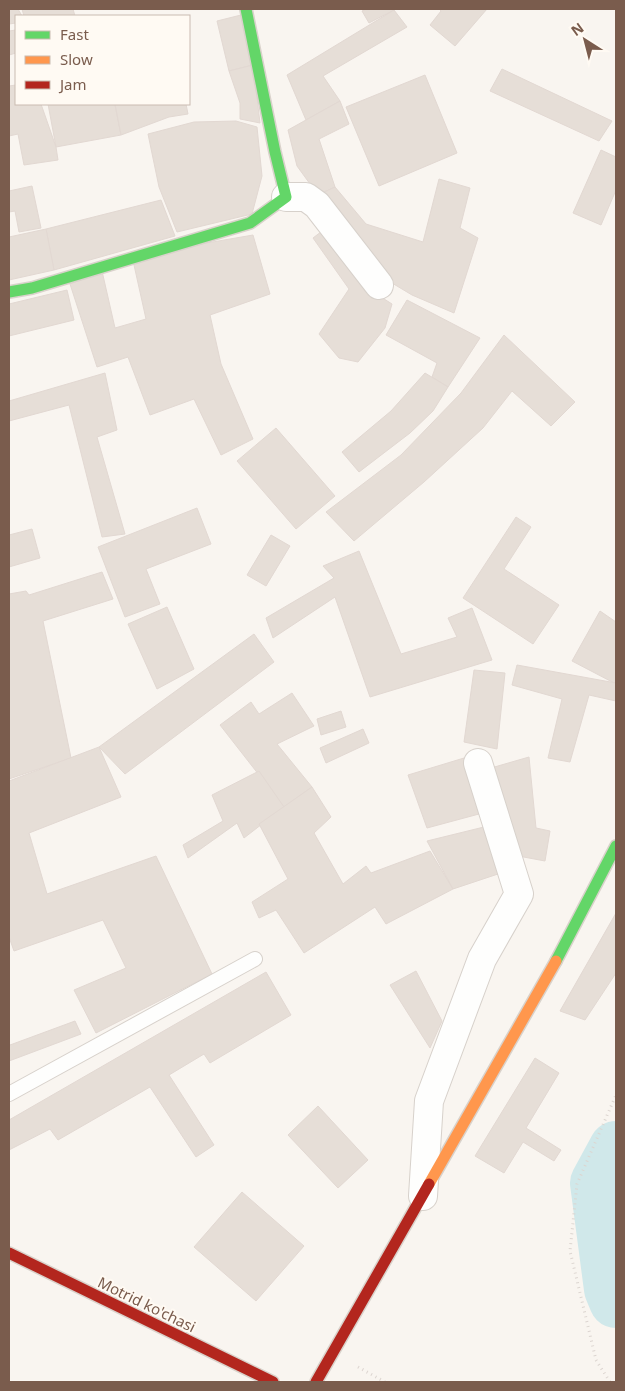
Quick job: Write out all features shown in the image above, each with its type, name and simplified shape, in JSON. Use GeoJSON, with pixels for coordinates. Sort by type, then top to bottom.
{"type":"FeatureCollection","features":[{"type":"Feature","properties":{"kind":"street"},"geometry":{"type":"LineString","coordinates":[[246,9],[286,197]]}},
{"type":"Feature","properties":{"kind":"street"},"geometry":{"type":"LineString","coordinates":[[9,292],[32,288],[250,223],[286,197],[306,197],[317,204],[379,285]]}},
{"type":"Feature","properties":{"kind":"street"},"geometry":{"type":"LineString","coordinates":[[423,1196],[429,1100],[482,959],[519,894],[478,763]]}},
{"type":"Feature","properties":{"kind":"street"},"geometry":{"type":"LineString","coordinates":[[316,1382],[549,975],[616,846]]}},
{"type":"Feature","properties":{"kind":"street","name":"Motrid ko'chasi"},"geometry":{"type":"LineString","coordinates":[[9,1253],[273,1382]]}},
{"type":"Feature","properties":{"kind":"lane"},"geometry":{"type":"LineString","coordinates":[[9,1094],[255,959]]}},
{"type":"Feature","properties":{"kind":"path"},"geometry":{"type":"LineString","coordinates":[[610,1382],[596,1360],[570,1251],[577,1184],[616,1095]]}},
{"type":"Feature","properties":{"kind":"building"},"geometry":{"type":"Polygon","coordinates":[[[9,9],[18,9],[21,15],[15,15],[15,23],[9,24],[9,9]]]}},
{"type":"Feature","properties":{"kind":"building"},"geometry":{"type":"Polygon","coordinates":[[[22,9],[73,9],[75,15],[24,15],[22,9]]]}},
{"type":"Feature","properties":{"kind":"building"},"geometry":{"type":"Polygon","coordinates":[[[366,9],[394,10],[369,23],[362,11],[366,9]]]}},
{"type":"Feature","properties":{"kind":"building"},"geometry":{"type":"Polygon","coordinates":[[[439,9],[487,9],[455,46],[430,25],[441,11],[439,9]]]}},
{"type":"Feature","properties":{"kind":"building"},"geometry":{"type":"Polygon","coordinates":[[[394,10],[407,27],[323,76],[340,101],[306,120],[287,75],[394,10]]]}},
{"type":"Feature","properties":{"kind":"building"},"geometry":{"type":"Polygon","coordinates":[[[241,15],[253,65],[229,71],[217,21],[241,15]]]}},
{"type":"Feature","properties":{"kind":"building"},"geometry":{"type":"Polygon","coordinates":[[[15,30],[15,53],[9,55],[9,31],[15,30]]]}},
{"type":"Feature","properties":{"kind":"building"},"geometry":{"type":"Polygon","coordinates":[[[253,65],[260,123],[240,119],[240,103],[229,71],[253,65]]]}},
{"type":"Feature","properties":{"kind":"building"},"geometry":{"type":"Polygon","coordinates":[[[502,69],[612,121],[599,141],[490,91],[502,69]]]}},
{"type":"Feature","properties":{"kind":"building"},"geometry":{"type":"Polygon","coordinates":[[[425,75],[457,153],[379,186],[346,107],[425,75]]]}},
{"type":"Feature","properties":{"kind":"building"},"geometry":{"type":"Polygon","coordinates":[[[15,85],[15,105],[41,105],[56,147],[58,160],[24,165],[18,134],[9,136],[9,86],[15,85]]]}},
{"type":"Feature","properties":{"kind":"building"},"geometry":{"type":"Polygon","coordinates":[[[340,101],[349,124],[319,139],[335,187],[318,195],[297,166],[288,130],[340,101]]]}},
{"type":"Feature","properties":{"kind":"building"},"geometry":{"type":"Polygon","coordinates":[[[48,105],[115,105],[121,135],[56,147],[48,105]]]}},
{"type":"Feature","properties":{"kind":"building"},"geometry":{"type":"Polygon","coordinates":[[[115,105],[186,105],[188,114],[169,117],[121,135],[115,105]]]}},
{"type":"Feature","properties":{"kind":"building"},"geometry":{"type":"Polygon","coordinates":[[[236,121],[257,127],[262,176],[252,214],[177,232],[159,187],[148,134],[194,122],[236,121]]]}},
{"type":"Feature","properties":{"kind":"building"},"geometry":{"type":"Polygon","coordinates":[[[601,150],[616,157],[616,190],[601,225],[573,213],[601,150]]]}},
{"type":"Feature","properties":{"kind":"building"},"geometry":{"type":"Polygon","coordinates":[[[439,179],[470,188],[460,228],[478,238],[454,313],[412,295],[377,274],[318,195],[335,187],[366,224],[423,242],[439,179]]]}},
{"type":"Feature","properties":{"kind":"building"},"geometry":{"type":"Polygon","coordinates":[[[32,186],[41,228],[19,232],[15,211],[9,212],[9,191],[32,186]]]}},
{"type":"Feature","properties":{"kind":"building"},"geometry":{"type":"Polygon","coordinates":[[[161,200],[175,236],[54,270],[46,229],[161,200]]]}},
{"type":"Feature","properties":{"kind":"building"},"geometry":{"type":"Polygon","coordinates":[[[330,225],[367,288],[392,304],[385,328],[358,362],[339,358],[319,334],[349,289],[313,238],[330,225]]]}},
{"type":"Feature","properties":{"kind":"building"},"geometry":{"type":"Polygon","coordinates":[[[46,229],[54,270],[9,280],[9,237],[46,229]]]}},
{"type":"Feature","properties":{"kind":"building"},"geometry":{"type":"Polygon","coordinates":[[[253,235],[270,294],[210,315],[221,364],[253,439],[221,455],[194,399],[150,415],[128,357],[97,367],[70,284],[102,271],[115,328],[146,319],[132,256],[253,235]]]}},
{"type":"Feature","properties":{"kind":"building"},"geometry":{"type":"Polygon","coordinates":[[[67,290],[74,320],[9,336],[9,304],[67,290]]]}},
{"type":"Feature","properties":{"kind":"building"},"geometry":{"type":"Polygon","coordinates":[[[407,300],[480,338],[448,387],[432,377],[437,363],[386,335],[407,300]]]}},
{"type":"Feature","properties":{"kind":"building"},"geometry":{"type":"Polygon","coordinates":[[[504,335],[575,402],[551,426],[512,391],[483,428],[424,482],[354,541],[326,512],[401,455],[461,393],[504,335]]]}},
{"type":"Feature","properties":{"kind":"building"},"geometry":{"type":"Polygon","coordinates":[[[105,373],[117,430],[97,437],[125,534],[102,537],[69,405],[9,421],[9,401],[105,373]]]}},
{"type":"Feature","properties":{"kind":"building"},"geometry":{"type":"Polygon","coordinates":[[[425,373],[448,387],[433,411],[410,433],[359,472],[342,452],[391,411],[425,373]]]}},
{"type":"Feature","properties":{"kind":"building"},"geometry":{"type":"Polygon","coordinates":[[[276,428],[335,496],[296,529],[237,461],[276,428]]]}},
{"type":"Feature","properties":{"kind":"building"},"geometry":{"type":"Polygon","coordinates":[[[197,508],[211,544],[146,569],[160,604],[125,617],[98,547],[197,508]]]}},
{"type":"Feature","properties":{"kind":"building"},"geometry":{"type":"Polygon","coordinates":[[[516,517],[531,527],[504,569],[559,605],[533,644],[463,598],[516,517]]]}},
{"type":"Feature","properties":{"kind":"building"},"geometry":{"type":"Polygon","coordinates":[[[32,529],[40,558],[9,567],[9,535],[32,529]]]}},
{"type":"Feature","properties":{"kind":"building"},"geometry":{"type":"Polygon","coordinates":[[[271,535],[290,546],[266,586],[247,575],[271,535]]]}},
{"type":"Feature","properties":{"kind":"building"},"geometry":{"type":"Polygon","coordinates":[[[359,551],[401,654],[457,637],[448,618],[472,608],[492,660],[370,697],[335,597],[273,638],[266,618],[334,578],[323,566],[359,551]]]}},
{"type":"Feature","properties":{"kind":"building"},"geometry":{"type":"Polygon","coordinates":[[[102,572],[113,599],[43,621],[71,758],[9,779],[9,594],[26,591],[29,595],[102,572]]]}},
{"type":"Feature","properties":{"kind":"building"},"geometry":{"type":"Polygon","coordinates":[[[167,607],[194,669],[157,689],[128,624],[167,607]]]}},
{"type":"Feature","properties":{"kind":"building"},"geometry":{"type":"Polygon","coordinates":[[[600,611],[616,622],[616,684],[572,661],[600,611]]]}},
{"type":"Feature","properties":{"kind":"building"},"geometry":{"type":"Polygon","coordinates":[[[254,634],[274,662],[125,774],[99,747],[254,634]]]}},
{"type":"Feature","properties":{"kind":"building"},"geometry":{"type":"Polygon","coordinates":[[[517,665],[616,683],[616,701],[589,695],[570,762],[548,758],[562,699],[512,685],[517,665]]]}},
{"type":"Feature","properties":{"kind":"building"},"geometry":{"type":"Polygon","coordinates":[[[474,670],[505,673],[497,749],[464,742],[474,670]]]}},
{"type":"Feature","properties":{"kind":"building"},"geometry":{"type":"Polygon","coordinates":[[[292,693],[314,726],[277,744],[312,787],[284,807],[220,725],[251,702],[259,714],[292,693]]]}},
{"type":"Feature","properties":{"kind":"building"},"geometry":{"type":"Polygon","coordinates":[[[341,711],[346,727],[321,735],[317,719],[341,711]]]}},
{"type":"Feature","properties":{"kind":"building"},"geometry":{"type":"Polygon","coordinates":[[[363,729],[369,743],[326,763],[320,748],[363,729]]]}},
{"type":"Feature","properties":{"kind":"building"},"geometry":{"type":"Polygon","coordinates":[[[99,747],[121,797],[29,833],[47,894],[156,856],[212,974],[96,1033],[74,990],[126,968],[103,920],[14,951],[9,937],[9,781],[99,747]]]}},
{"type":"Feature","properties":{"kind":"building"},"geometry":{"type":"Polygon","coordinates":[[[529,757],[536,828],[550,831],[545,861],[513,855],[491,768],[529,757]]]}},
{"type":"Feature","properties":{"kind":"building"},"geometry":{"type":"Polygon","coordinates":[[[464,758],[479,814],[427,828],[408,775],[464,758]]]}},
{"type":"Feature","properties":{"kind":"building"},"geometry":{"type":"Polygon","coordinates":[[[259,771],[284,807],[244,838],[237,823],[188,858],[183,845],[223,821],[212,795],[259,771]]]}},
{"type":"Feature","properties":{"kind":"building"},"geometry":{"type":"Polygon","coordinates":[[[312,787],[331,817],[314,833],[343,884],[366,866],[371,873],[430,851],[453,889],[386,924],[375,907],[304,953],[276,910],[259,918],[252,902],[288,879],[259,824],[312,787]]]}},
{"type":"Feature","properties":{"kind":"building"},"geometry":{"type":"Polygon","coordinates":[[[488,826],[501,873],[453,889],[427,841],[488,826]]]}},
{"type":"Feature","properties":{"kind":"building"},"geometry":{"type":"Polygon","coordinates":[[[616,913],[616,973],[585,1020],[560,1011],[616,913]]]}},
{"type":"Feature","properties":{"kind":"building"},"geometry":{"type":"Polygon","coordinates":[[[416,971],[442,1021],[430,1048],[390,985],[416,971]]]}},
{"type":"Feature","properties":{"kind":"building"},"geometry":{"type":"Polygon","coordinates":[[[266,972],[291,1015],[210,1063],[204,1054],[169,1075],[214,1145],[196,1157],[150,1087],[58,1140],[50,1129],[9,1150],[9,1120],[266,972]]]}},
{"type":"Feature","properties":{"kind":"building"},"geometry":{"type":"Polygon","coordinates":[[[75,1021],[81,1034],[9,1061],[9,1043],[10,1045],[75,1021]]]}},
{"type":"Feature","properties":{"kind":"building"},"geometry":{"type":"Polygon","coordinates":[[[535,1058],[559,1073],[526,1128],[561,1150],[554,1161],[523,1142],[504,1173],[475,1156],[535,1058]]]}},
{"type":"Feature","properties":{"kind":"building"},"geometry":{"type":"Polygon","coordinates":[[[318,1106],[368,1160],[338,1188],[288,1135],[318,1106]]]}},
{"type":"Feature","properties":{"kind":"building"},"geometry":{"type":"Polygon","coordinates":[[[242,1192],[304,1246],[256,1301],[194,1247],[242,1192]]]}},
{"type":"Feature","properties":{"kind":"waterway"},"geometry":{"type":"LineString","coordinates":[[616,1148],[597,1183],[611,1289],[616,1301]]}},
{"type":"Feature","properties":{"kind":"traffic: fast"},"geometry":{"type":"LineString","coordinates":[[9,292],[32,288],[250,223],[286,197],[246,9]]}},
{"type":"Feature","properties":{"kind":"traffic: fast"},"geometry":{"type":"LineString","coordinates":[[556,961],[616,846]]}},
{"type":"Feature","properties":{"kind":"traffic: slow"},"geometry":{"type":"LineString","coordinates":[[429,1184],[556,961]]}},
{"type":"Feature","properties":{"kind":"traffic: jam"},"geometry":{"type":"LineString","coordinates":[[316,1382],[429,1184]]}},
{"type":"Feature","properties":{"kind":"traffic: jam"},"geometry":{"type":"LineString","coordinates":[[9,1253],[273,1382]]}}]}
